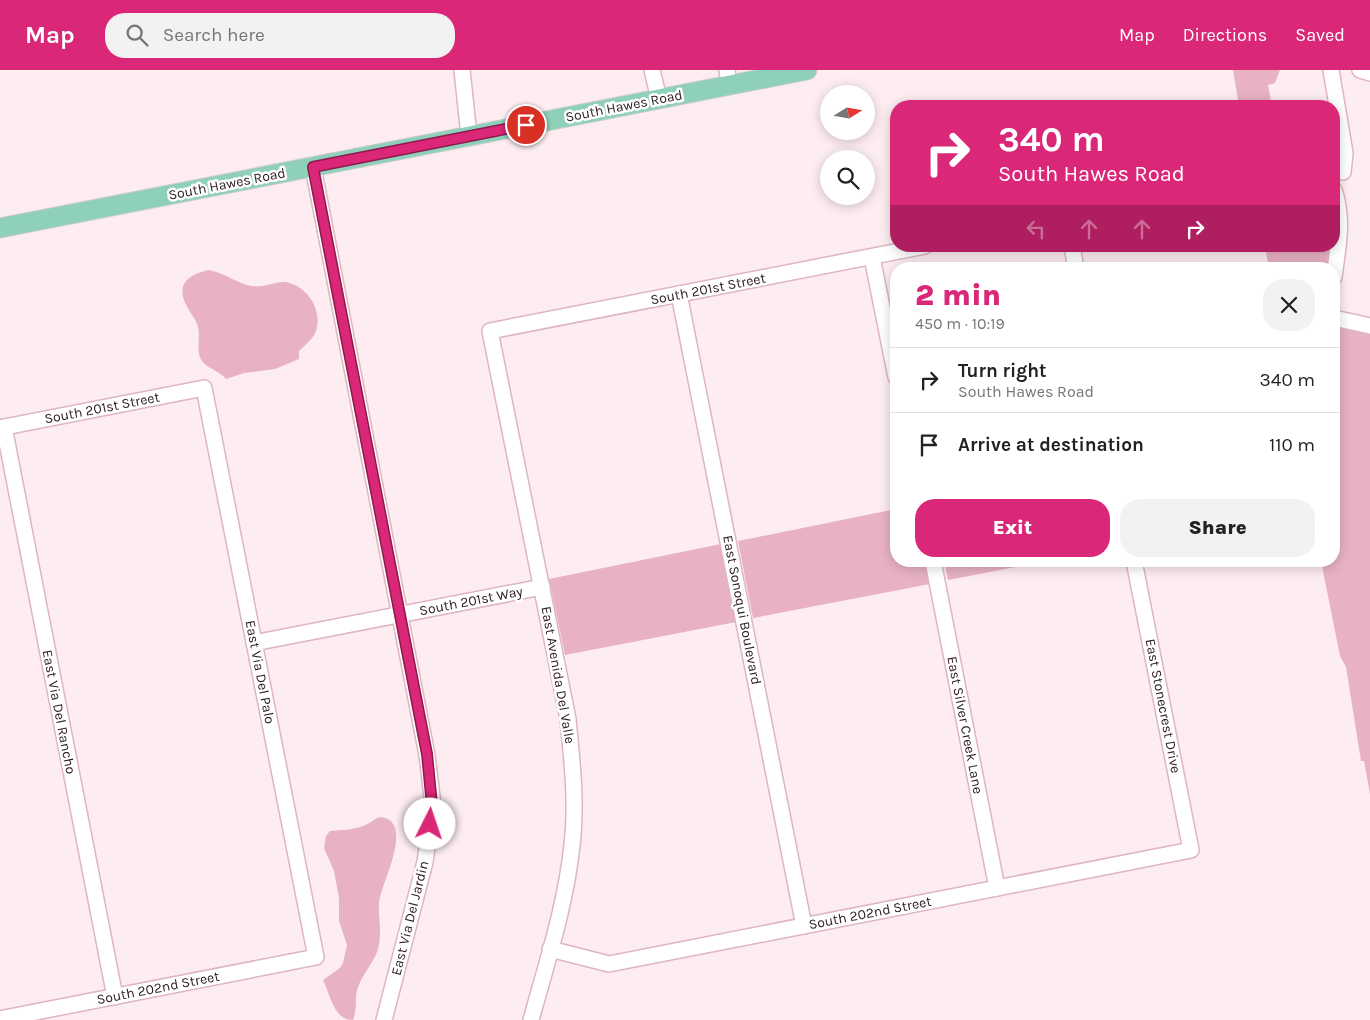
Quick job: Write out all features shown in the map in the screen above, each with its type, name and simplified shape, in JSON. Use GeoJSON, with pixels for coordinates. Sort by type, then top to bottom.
{"type":"FeatureCollection","features":[{"type":"Feature","properties":{"kind":"main road","name":"South Hawes Road"},"geometry":{"type":"LineString","coordinates":[[0,228],[659,99],[728,77],[807,70]]}},
{"type":"Feature","properties":{"kind":"street"},"geometry":{"type":"LineString","coordinates":[[462,70],[469,136]]}},
{"type":"Feature","properties":{"kind":"street"},"geometry":{"type":"LineString","coordinates":[[652,70],[659,99]]}},
{"type":"Feature","properties":{"kind":"street"},"geometry":{"type":"LineString","coordinates":[[1331,70],[1336,100]]}},
{"type":"Feature","properties":{"kind":"street"},"geometry":{"type":"LineString","coordinates":[[1360,70],[1370,73]]}},
{"type":"Feature","properties":{"kind":"street"},"geometry":{"type":"LineString","coordinates":[[1340,120],[1346,154],[1343,172]]}},
{"type":"Feature","properties":{"kind":"street","name":"East Via Del Jardin"},"geometry":{"type":"LineString","coordinates":[[313,167],[427,754],[432,805],[426,862],[384,1020]]}},
{"type":"Feature","properties":{"kind":"street"},"geometry":{"type":"LineString","coordinates":[[1340,214],[1340,232]]}},
{"type":"Feature","properties":{"kind":"street","name":"South 201st Street"},"geometry":{"type":"LineString","coordinates":[[490,331],[896,252]]}},
{"type":"Feature","properties":{"kind":"street"},"geometry":{"type":"LineString","coordinates":[[872,257],[890,347]]}},
{"type":"Feature","properties":{"kind":"street","name":"East Sonoqui Boulevard"},"geometry":{"type":"LineString","coordinates":[[679,294],[804,926]]}},
{"type":"Feature","properties":{"kind":"street"},"geometry":{"type":"LineString","coordinates":[[1340,319],[1370,326]]}},
{"type":"Feature","properties":{"kind":"street","name":"East Avenida Del Valle"},"geometry":{"type":"LineString","coordinates":[[490,331],[568,719],[574,777],[573,844],[564,897],[532,1020]]}},
{"type":"Feature","properties":{"kind":"street","name":"South 201st Street"},"geometry":{"type":"LineString","coordinates":[[2,427],[204,388]]}},
{"type":"Feature","properties":{"kind":"street","name":"East Via Del Palo"},"geometry":{"type":"LineString","coordinates":[[204,388],[316,957]]}},
{"type":"Feature","properties":{"kind":"street","name":"East Via Del Rancho"},"geometry":{"type":"LineString","coordinates":[[2,427],[115,997]]}},
{"type":"Feature","properties":{"kind":"street","name":"East Silver Creek Lane"},"geometry":{"type":"LineString","coordinates":[[934,567],[997,888]]}},
{"type":"Feature","properties":{"kind":"street","name":"East Stonecrest Drive"},"geometry":{"type":"LineString","coordinates":[[1135,567],[1191,850]]}},
{"type":"Feature","properties":{"kind":"street","name":"South 201st Way"},"geometry":{"type":"LineString","coordinates":[[254,643],[542,587]]}},
{"type":"Feature","properties":{"kind":"street","name":"South 202nd Street"},"geometry":{"type":"LineString","coordinates":[[550,949],[609,964],[1191,850]]}},
{"type":"Feature","properties":{"kind":"street","name":"South 202nd Street"},"geometry":{"type":"LineString","coordinates":[[0,1019],[316,957]]}},
{"type":"Feature","properties":{"kind":"shaded area"},"geometry":{"type":"Polygon","coordinates":[[[1233,70],[1280,70],[1275,83],[1268,85],[1271,100],[1238,100],[1233,70]]]}},
{"type":"Feature","properties":{"kind":"shaded area"},"geometry":{"type":"Polygon","coordinates":[[[1266,252],[1329,252],[1327,262],[1268,262],[1266,252]]]}},
{"type":"Feature","properties":{"kind":"shaded area"},"geometry":{"type":"Polygon","coordinates":[[[208,270],[251,286],[285,282],[293,284],[306,293],[315,307],[318,323],[313,337],[299,351],[299,359],[275,369],[244,373],[226,379],[207,366],[200,357],[198,349],[199,331],[185,302],[183,289],[188,279],[208,270]]]}},
{"type":"Feature","properties":{"kind":"shaded area"},"geometry":{"type":"Polygon","coordinates":[[[1340,327],[1370,331],[1370,794],[1364,761],[1361,761],[1346,667],[1340,656],[1322,567],[1340,567],[1340,327]]]}},
{"type":"Feature","properties":{"kind":"shaded area"},"geometry":{"type":"Polygon","coordinates":[[[890,510],[890,567],[926,567],[930,584],[753,618],[738,541],[890,510]]]}},
{"type":"Feature","properties":{"kind":"shaded area"},"geometry":{"type":"Polygon","coordinates":[[[721,544],[736,622],[565,655],[549,579],[721,544]]]}},
{"type":"Feature","properties":{"kind":"shaded area"},"geometry":{"type":"Polygon","coordinates":[[[945,567],[1015,567],[948,580],[945,567]]]}},
{"type":"Feature","properties":{"kind":"shaded area"},"geometry":{"type":"Polygon","coordinates":[[[381,817],[391,821],[396,830],[396,842],[379,903],[379,946],[357,990],[353,1020],[346,1019],[341,1016],[333,1005],[323,980],[340,968],[347,945],[339,921],[339,898],[334,871],[324,848],[326,836],[330,831],[359,827],[381,817]]]}},
{"type":"Feature","properties":{"kind":"route"},"geometry":{"type":"LineString","coordinates":[[430,824],[432,805],[427,754],[313,167],[526,125]]}}]}
